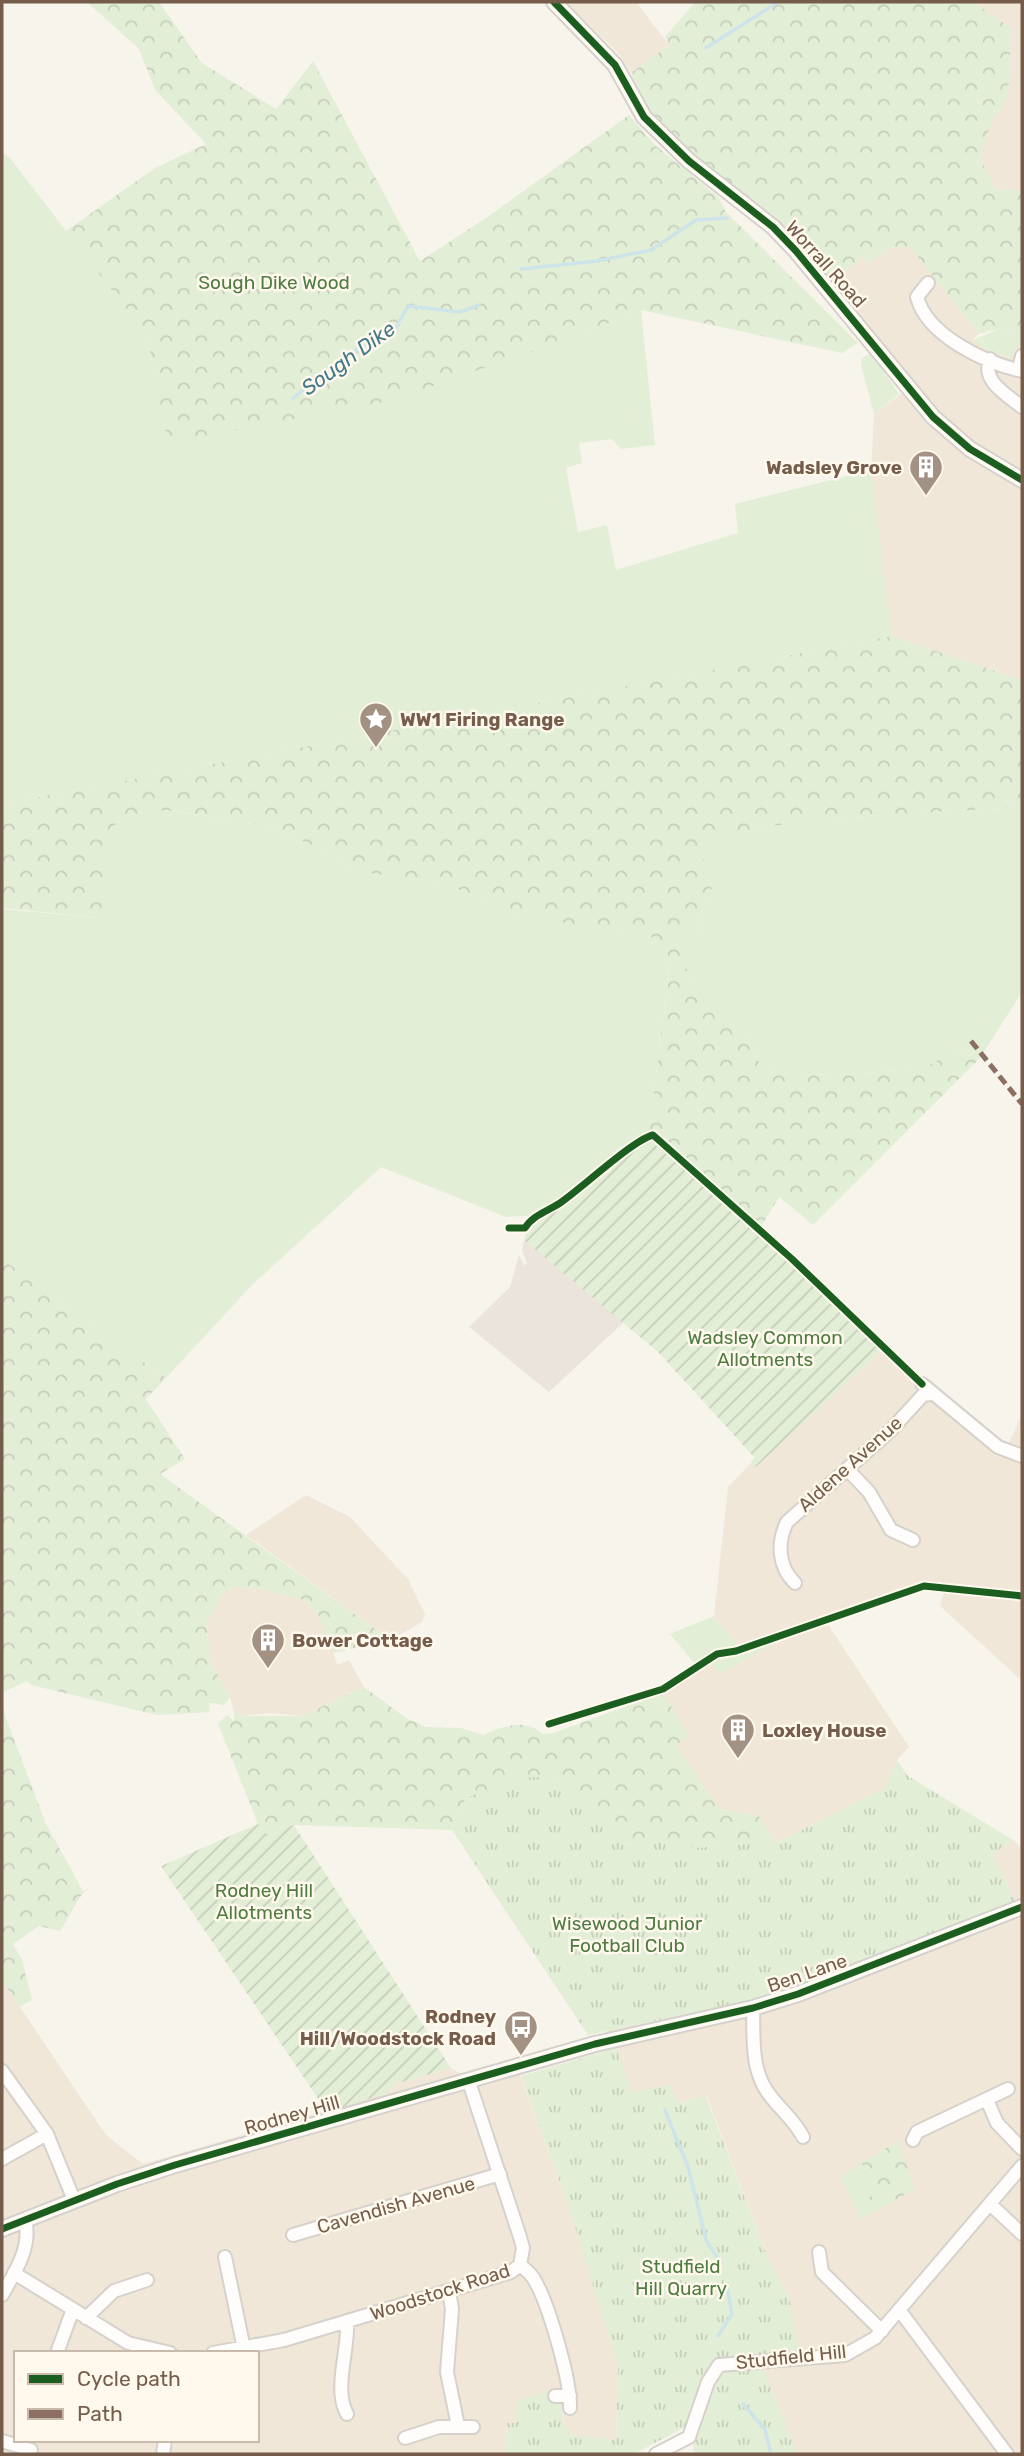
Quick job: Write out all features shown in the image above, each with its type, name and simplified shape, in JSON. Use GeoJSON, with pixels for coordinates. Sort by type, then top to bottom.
{"type":"FeatureCollection","features":[{"type":"Feature","properties":{"kind":"street","name":"Worrall Road"},"geometry":{"type":"LineString","coordinates":[[554,2],[615,65],[644,117],[689,161],[773,227],[796,251],[933,417],[970,449],[1022,480]]}},
{"type":"Feature","properties":{"kind":"street"},"geometry":{"type":"LineString","coordinates":[[928,284],[917,296],[930,319],[946,335],[990,359],[1020,371],[1022,356]]}},
{"type":"Feature","properties":{"kind":"street"},"geometry":{"type":"LineString","coordinates":[[990,359],[987,372],[990,380],[1022,407]]}},
{"type":"Feature","properties":{"kind":"street"},"geometry":{"type":"LineString","coordinates":[[922,1384],[998,1447],[1022,1456]]}},
{"type":"Feature","properties":{"kind":"street","name":"Aldene Avenue"},"geometry":{"type":"LineString","coordinates":[[795,1583],[782,1559],[783,1530],[795,1512],[847,1469],[923,1395],[932,1394]]}},
{"type":"Feature","properties":{"kind":"street"},"geometry":{"type":"LineString","coordinates":[[847,1469],[869,1492],[891,1530],[913,1540]]}},
{"type":"Feature","properties":{"kind":"street","name":"Ben Lane"},"geometry":{"type":"LineString","coordinates":[[595,2044],[753,2008],[828,1985],[1022,1907]]}},
{"type":"Feature","properties":{"kind":"street"},"geometry":{"type":"LineString","coordinates":[[753,2008],[757,2073],[771,2098],[797,2125],[803,2137]]}},
{"type":"Feature","properties":{"kind":"street","name":"Rodney Hill"},"geometry":{"type":"LineString","coordinates":[[2,2229],[74,2200],[175,2165],[595,2044]]}},
{"type":"Feature","properties":{"kind":"street"},"geometry":{"type":"LineString","coordinates":[[2,2071],[47,2134],[74,2200]]}},
{"type":"Feature","properties":{"kind":"street","name":"Woodstock Road"},"geometry":{"type":"LineString","coordinates":[[228,2351],[347,2321],[449,2291],[511,2272],[520,2265],[523,2248],[469,2082]]}},
{"type":"Feature","properties":{"kind":"street"},"geometry":{"type":"LineString","coordinates":[[913,2140],[918,2132],[1008,2089]]}},
{"type":"Feature","properties":{"kind":"street"},"geometry":{"type":"LineString","coordinates":[[987,2100],[997,2123],[1022,2149]]}},
{"type":"Feature","properties":{"kind":"street"},"geometry":{"type":"LineString","coordinates":[[2,2159],[47,2134]]}},
{"type":"Feature","properties":{"kind":"street","name":"Studfield Hill"},"geometry":{"type":"LineString","coordinates":[[656,2454],[689,2437],[708,2382],[719,2365],[845,2355],[867,2345],[900,2311],[1022,2166]]}},
{"type":"Feature","properties":{"kind":"street","name":"Cavendish Avenue"},"geometry":{"type":"LineString","coordinates":[[293,2235],[499,2174]]}},
{"type":"Feature","properties":{"kind":"street"},"geometry":{"type":"LineString","coordinates":[[990,2204],[1022,2234]]}},
{"type":"Feature","properties":{"kind":"street"},"geometry":{"type":"LineString","coordinates":[[2,2295],[14,2273],[26,2239],[25,2220]]}},
{"type":"Feature","properties":{"kind":"street"},"geometry":{"type":"LineString","coordinates":[[819,2252],[822,2272],[882,2331]]}},
{"type":"Feature","properties":{"kind":"street"},"geometry":{"type":"LineString","coordinates":[[225,2257],[244,2349]]}},
{"type":"Feature","properties":{"kind":"street"},"geometry":{"type":"LineString","coordinates":[[520,2265],[534,2279],[542,2297],[570,2402],[555,2396]]}},
{"type":"Feature","properties":{"kind":"street"},"geometry":{"type":"LineString","coordinates":[[14,2273],[128,2343],[162,2351]]}},
{"type":"Feature","properties":{"kind":"street"},"geometry":{"type":"LineString","coordinates":[[86,2318],[114,2291],[147,2280]]}},
{"type":"Feature","properties":{"kind":"street"},"geometry":{"type":"LineString","coordinates":[[449,2291],[452,2309],[447,2372],[458,2426]]}},
{"type":"Feature","properties":{"kind":"street"},"geometry":{"type":"LineString","coordinates":[[58,2351],[73,2309]]}},
{"type":"Feature","properties":{"kind":"street"},"geometry":{"type":"LineString","coordinates":[[900,2311],[1007,2454]]}},
{"type":"Feature","properties":{"kind":"street"},"geometry":{"type":"LineString","coordinates":[[347,2321],[348,2344],[340,2387],[347,2414]]}},
{"type":"Feature","properties":{"kind":"street"},"geometry":{"type":"LineString","coordinates":[[405,2438],[439,2427],[473,2427]]}},
{"type":"Feature","properties":{"kind":"street"},"geometry":{"type":"LineString","coordinates":[[2,2441],[31,2448]]}},
{"type":"Feature","properties":{"kind":"shaded area"},"geometry":{"type":"Polygon","coordinates":[[[566,2],[636,2],[669,45],[631,73],[619,54],[566,2]]]}},
{"type":"Feature","properties":{"kind":"shaded area"},"geometry":{"type":"Polygon","coordinates":[[[974,2],[1022,2],[1022,191],[996,189],[980,159],[991,123],[1008,97],[1011,28],[974,2]]]}},
{"type":"Feature","properties":{"kind":"shaded area"},"geometry":{"type":"Polygon","coordinates":[[[909,246],[979,334],[973,339],[1010,358],[1017,346],[1022,348],[1022,680],[892,636],[871,470],[874,414],[913,385],[831,280],[863,257],[869,263],[890,248],[909,246]]]}},
{"type":"Feature","properties":{"kind":"shaded area"},"geometry":{"type":"Polygon","coordinates":[[[524,1240],[624,1322],[549,1392],[469,1327],[510,1287],[519,1255],[524,1265],[527,1264],[522,1250],[524,1240]]]}},
{"type":"Feature","properties":{"kind":"shaded area"},"geometry":{"type":"Polygon","coordinates":[[[883,1349],[916,1382],[923,1378],[1000,1442],[1008,1444],[1022,1415],[1022,1681],[940,1606],[946,1587],[917,1589],[738,1645],[714,1616],[728,1487],[751,1463],[756,1467],[883,1349]]]}},
{"type":"Feature","properties":{"kind":"shaded area"},"geometry":{"type":"Polygon","coordinates":[[[306,1495],[350,1517],[408,1579],[425,1614],[422,1622],[394,1638],[385,1636],[246,1535],[306,1495]]]}},
{"type":"Feature","properties":{"kind":"shaded area"},"geometry":{"type":"Polygon","coordinates":[[[233,1587],[255,1588],[304,1600],[318,1614],[328,1633],[337,1665],[349,1660],[364,1687],[302,1716],[271,1713],[242,1716],[234,1712],[230,1697],[211,1663],[206,1623],[224,1592],[233,1587]]]}},
{"type":"Feature","properties":{"kind":"shaded area"},"geometry":{"type":"Polygon","coordinates":[[[827,1623],[909,1747],[897,1760],[886,1787],[776,1843],[759,1816],[720,1809],[675,1745],[688,1735],[663,1693],[711,1663],[719,1673],[760,1650],[827,1623]]]}},
{"type":"Feature","properties":{"kind":"shaded area"},"geometry":{"type":"Polygon","coordinates":[[[1013,1840],[1022,1848],[1022,2454],[798,2454],[763,2368],[755,2356],[789,2298],[765,2251],[706,2094],[678,2104],[632,2092],[606,2030],[722,2008],[1015,1903],[993,1854],[1013,1840]]]}},
{"type":"Feature","properties":{"kind":"shaded area"},"geometry":{"type":"Polygon","coordinates":[[[2,1980],[106,2135],[143,2164],[384,2094],[395,2084],[451,2068],[463,2075],[518,2056],[521,2077],[568,2205],[618,2367],[616,2441],[572,2435],[564,2422],[563,2408],[552,2403],[550,2391],[515,2423],[507,2423],[506,2454],[2,2454],[2,1980]]]}},
{"type":"Feature","properties":{"kind":"green space","name":"Sough Dike Wood"},"geometry":{"type":"Polygon","coordinates":[[[87,2],[159,2],[202,63],[276,109],[313,61],[420,261],[489,216],[629,115],[655,145],[718,197],[726,212],[858,343],[842,353],[641,310],[583,334],[389,401],[168,443],[147,336],[66,231],[155,168],[206,144],[155,90],[139,49],[87,2]]]}},
{"type":"Feature","properties":{"kind":"green space"},"geometry":{"type":"Polygon","coordinates":[[[695,2],[974,2],[1011,28],[1008,97],[991,123],[980,159],[996,189],[1022,191],[1022,335],[1001,328],[979,334],[909,246],[890,248],[869,263],[863,257],[831,280],[777,219],[693,155],[674,137],[656,118],[631,73],[669,45],[665,37],[695,2]]]}},
{"type":"Feature","properties":{"kind":"green space"},"geometry":{"type":"Polygon","coordinates":[[[2,152],[10,158],[147,336],[168,443],[583,334],[641,310],[655,445],[621,449],[612,439],[579,443],[582,463],[566,468],[578,532],[607,525],[616,570],[738,533],[735,504],[871,470],[892,636],[2,804],[2,152]]]}},
{"type":"Feature","properties":{"kind":"green space"},"geometry":{"type":"Polygon","coordinates":[[[1001,328],[1022,335],[1022,348],[1017,347],[1011,358],[988,351],[973,340],[1001,328]]]}},
{"type":"Feature","properties":{"kind":"green space"},"geometry":{"type":"Polygon","coordinates":[[[871,353],[899,394],[874,414],[861,365],[862,358],[871,353]]]}},
{"type":"Feature","properties":{"kind":"green space"},"geometry":{"type":"Polygon","coordinates":[[[892,636],[1022,680],[1022,807],[849,817],[770,826],[699,844],[713,893],[703,906],[701,934],[687,933],[676,943],[700,1002],[726,1025],[746,1034],[760,1065],[792,1076],[921,1070],[954,1051],[980,1058],[813,1225],[779,1197],[762,1225],[663,1137],[654,1131],[646,1131],[650,1126],[670,961],[664,947],[652,937],[497,912],[491,917],[488,901],[437,881],[359,872],[314,846],[271,828],[240,820],[164,810],[126,816],[106,832],[101,918],[2,908],[2,804],[892,636]]]}},
{"type":"Feature","properties":{"kind":"green space"},"geometry":{"type":"Polygon","coordinates":[[[1022,807],[1022,992],[980,1058],[954,1051],[921,1070],[792,1076],[760,1065],[746,1034],[726,1025],[700,1002],[676,943],[687,933],[701,934],[703,906],[713,893],[699,844],[770,826],[849,817],[1022,807]]]}},
{"type":"Feature","properties":{"kind":"green space"},"geometry":{"type":"Polygon","coordinates":[[[162,810],[240,820],[271,828],[314,846],[359,872],[437,881],[488,901],[491,916],[497,912],[652,937],[664,946],[670,960],[650,1126],[629,1148],[596,1174],[560,1199],[527,1216],[506,1217],[381,1167],[251,1286],[166,1378],[2,1259],[2,909],[100,918],[106,832],[126,816],[162,810]]]}},
{"type":"Feature","properties":{"kind":"green space","name":"Wadsley Common Allotments"},"geometry":{"type":"Polygon","coordinates":[[[651,1138],[715,1193],[883,1349],[756,1467],[751,1463],[754,1457],[658,1352],[524,1240],[536,1221],[600,1179],[634,1148],[651,1138]]]}},
{"type":"Feature","properties":{"kind":"green space"},"geometry":{"type":"Polygon","coordinates":[[[2,1259],[166,1378],[146,1399],[185,1459],[160,1474],[385,1636],[394,1638],[334,1653],[318,1614],[304,1600],[255,1588],[233,1587],[224,1592],[206,1623],[211,1663],[230,1697],[224,1705],[209,1703],[210,1712],[157,1715],[31,1685],[27,1681],[2,1693],[2,1259]]]}},
{"type":"Feature","properties":{"kind":"green space"},"geometry":{"type":"Polygon","coordinates":[[[714,1616],[738,1645],[773,1635],[775,1644],[719,1674],[711,1663],[700,1670],[670,1634],[714,1616]]]}},
{"type":"Feature","properties":{"kind":"green space"},"geometry":{"type":"Polygon","coordinates":[[[364,1687],[406,1718],[426,1727],[461,1728],[483,1735],[514,1725],[529,1726],[543,1734],[553,1733],[663,1693],[689,1736],[676,1745],[720,1809],[759,1816],[771,1835],[748,1844],[694,1848],[659,1842],[621,1845],[580,1798],[555,1781],[466,1798],[452,1830],[294,1825],[267,1834],[258,1824],[218,1724],[227,1715],[234,1721],[234,1712],[242,1716],[302,1716],[364,1687]]]}},
{"type":"Feature","properties":{"kind":"green space"},"geometry":{"type":"Polygon","coordinates":[[[2,1707],[46,1824],[83,1891],[89,1888],[82,1894],[60,1931],[39,1926],[13,1944],[22,1960],[32,2000],[19,2007],[2,1980],[2,1707]]]}},
{"type":"Feature","properties":{"kind":"green space","name":"Wisewood Junior Football Club"},"geometry":{"type":"Polygon","coordinates":[[[897,1760],[908,1776],[1013,1840],[993,1854],[1015,1902],[770,1996],[588,2035],[452,1830],[466,1798],[516,1780],[539,1777],[554,1781],[580,1797],[622,1845],[659,1842],[694,1848],[748,1844],[771,1835],[776,1843],[886,1787],[897,1760]]]}},
{"type":"Feature","properties":{"kind":"green space","name":"Rodney Hill Allotments"},"geometry":{"type":"Polygon","coordinates":[[[258,1824],[267,1834],[294,1825],[451,2068],[395,2084],[384,2094],[327,2112],[161,1866],[258,1824]]]}},
{"type":"Feature","properties":{"kind":"green space","name":"Studfield Hill Quarry"},"geometry":{"type":"Polygon","coordinates":[[[616,2048],[632,2092],[670,2085],[679,2104],[705,2094],[765,2251],[789,2298],[799,2352],[714,2362],[707,2369],[691,2424],[634,2454],[506,2454],[507,2423],[515,2423],[517,2401],[550,2390],[552,2403],[561,2405],[564,2422],[572,2435],[616,2440],[618,2367],[568,2205],[521,2076],[616,2048]]]}},
{"type":"Feature","properties":{"kind":"green space"},"geometry":{"type":"Polygon","coordinates":[[[898,2141],[915,2189],[865,2217],[858,2202],[874,2195],[862,2163],[898,2141]]]}},
{"type":"Feature","properties":{"kind":"green space"},"geometry":{"type":"Polygon","coordinates":[[[862,2163],[874,2196],[858,2202],[865,2217],[860,2219],[841,2176],[862,2163]]]}},
{"type":"Feature","properties":{"kind":"green space"},"geometry":{"type":"Polygon","coordinates":[[[763,2368],[798,2454],[694,2454],[694,2433],[699,2412],[720,2373],[763,2368]]]}},
{"type":"Feature","properties":{"kind":"waterway","name":"Sough Dike"},"geometry":{"type":"LineString","coordinates":[[706,48],[778,2]]}},
{"type":"Feature","properties":{"kind":"waterway","name":"Sough Dike"},"geometry":{"type":"LineString","coordinates":[[521,269],[597,261],[651,250],[696,220],[727,218]]}},
{"type":"Feature","properties":{"kind":"waterway","name":"Sough Dike"},"geometry":{"type":"LineString","coordinates":[[293,398],[347,355],[396,328],[408,306],[460,312],[479,305]]}},
{"type":"Feature","properties":{"kind":"waterway"},"geometry":{"type":"LineString","coordinates":[[665,2110],[688,2167],[706,2240],[721,2263]]}},
{"type":"Feature","properties":{"kind":"waterway"},"geometry":{"type":"LineString","coordinates":[[718,2336],[732,2314],[727,2288]]}},
{"type":"Feature","properties":{"kind":"waterway"},"geometry":{"type":"LineString","coordinates":[[743,2404],[765,2429],[771,2454]]}},
{"type":"Feature","properties":{"kind":"marked path"},"geometry":{"type":"LineString","coordinates":[[971,1041],[1022,1104]]}},
{"type":"Feature","properties":{"kind":"cycle path"},"geometry":{"type":"LineString","coordinates":[[554,2],[615,65],[644,117],[689,161],[773,227],[796,251],[933,417],[970,449],[1022,480]]}},
{"type":"Feature","properties":{"kind":"cycle path"},"geometry":{"type":"LineString","coordinates":[[509,1228],[525,1228],[532,1220],[560,1203],[633,1146],[653,1135],[792,1259],[922,1384]]}},
{"type":"Feature","properties":{"kind":"cycle path"},"geometry":{"type":"LineString","coordinates":[[549,1724],[663,1689],[717,1654],[736,1651],[924,1586],[1022,1596]]}},
{"type":"Feature","properties":{"kind":"cycle path"},"geometry":{"type":"LineString","coordinates":[[2,2229],[117,2184],[175,2165],[595,2044],[753,2008],[798,1994],[1022,1907]]}},
{"type":"Feature","properties":{"kind":"place","name":"Wadsley Grove"},"geometry":{"type":"Point","coordinates":[926,497]}},
{"type":"Feature","properties":{"kind":"place","name":"WW1 Firing Range"},"geometry":{"type":"Point","coordinates":[376,749]}},
{"type":"Feature","properties":{"kind":"place","name":"Bower Cottage"},"geometry":{"type":"Point","coordinates":[268,1670]}},
{"type":"Feature","properties":{"kind":"place","name":"Loxley House"},"geometry":{"type":"Point","coordinates":[738,1760]}},
{"type":"Feature","properties":{"kind":"place","name":"Rodney Hill/Woodstock Road"},"geometry":{"type":"Point","coordinates":[521,2057]}}]}
